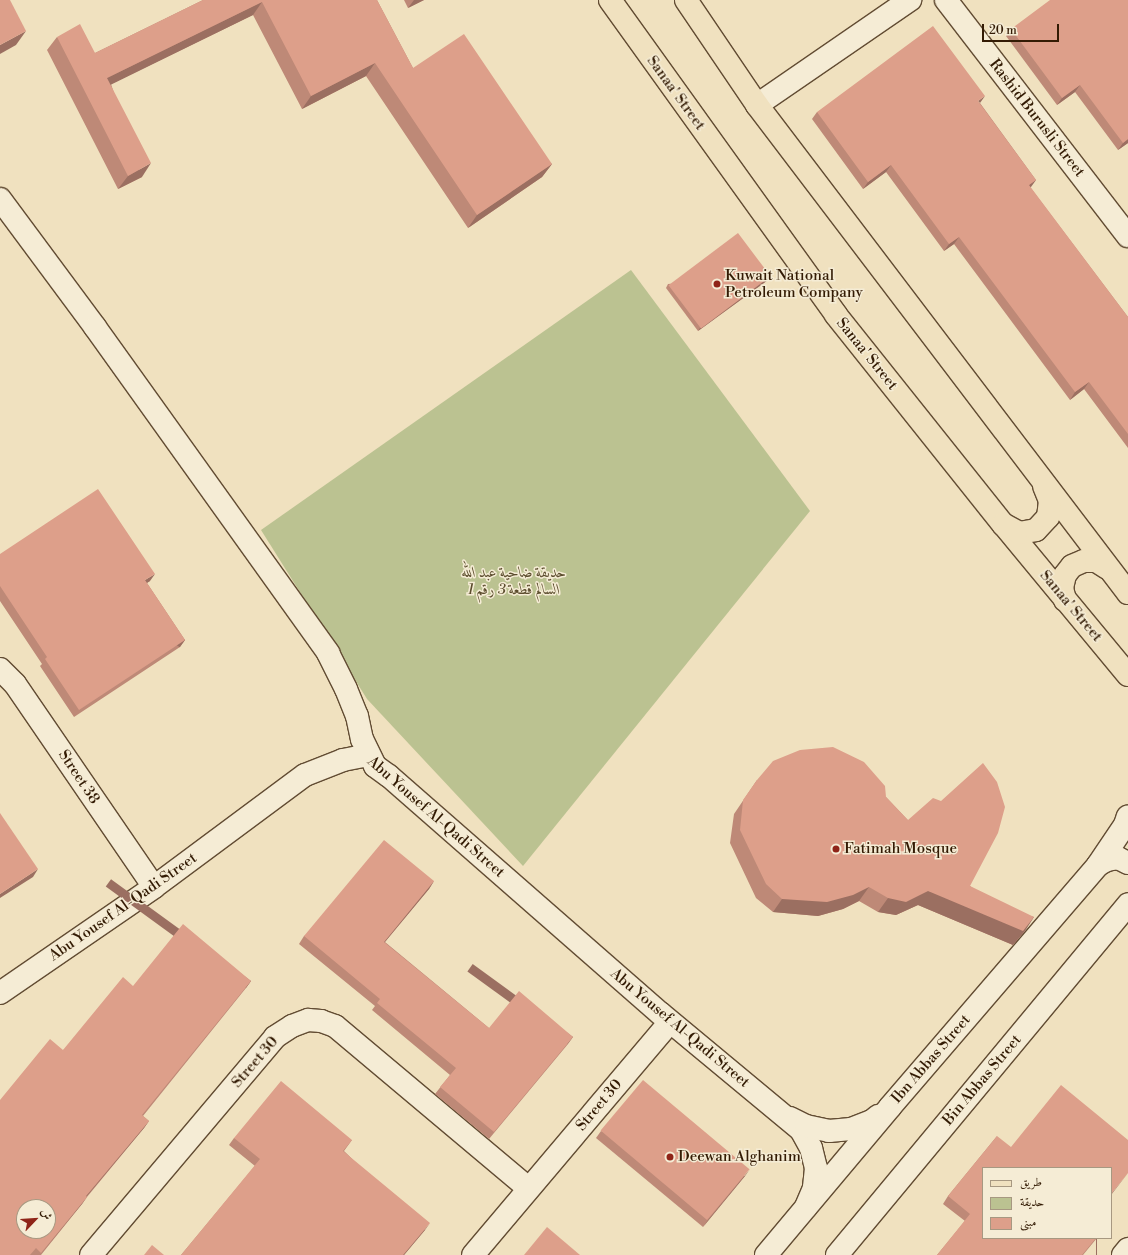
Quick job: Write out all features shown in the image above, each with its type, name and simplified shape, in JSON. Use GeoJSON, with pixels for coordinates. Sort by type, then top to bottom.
{"type":"FeatureCollection","features":[{"type":"Feature","properties":{"kind":"main road","name":"Sanaa' Street"},"geometry":{"type":"LineString","coordinates":[[610,0],[836,315],[1003,524],[1128,675]]}},
{"type":"Feature","properties":{"kind":"main road"},"geometry":{"type":"LineString","coordinates":[[686,0],[758,105],[1107,568],[1128,593]]}},
{"type":"Feature","properties":{"kind":"main road"},"geometry":{"type":"LineString","coordinates":[[1003,524],[1019,532],[1036,530],[1048,517],[1050,500],[1042,482]]}},
{"type":"Feature","properties":{"kind":"main road"},"geometry":{"type":"LineString","coordinates":[[1065,600],[1062,588],[1065,576],[1072,566],[1084,561],[1090,561],[1096,562],[1107,568]]}},
{"type":"Feature","properties":{"kind":"street"},"geometry":{"type":"LineString","coordinates":[[758,105],[910,0]]}},
{"type":"Feature","properties":{"kind":"street","name":"Rashid Burusli Street"},"geometry":{"type":"LineString","coordinates":[[946,0],[1128,236]]}},
{"type":"Feature","properties":{"kind":"street"},"geometry":{"type":"LineString","coordinates":[[0,199],[95,327],[328,654],[346,689],[369,755]]}},
{"type":"Feature","properties":{"kind":"street","name":"Street 38"},"geometry":{"type":"LineString","coordinates":[[0,669],[15,684],[154,888]]}},
{"type":"Feature","properties":{"kind":"street","name":"Abu Yousef Al-Qadi Street"},"geometry":{"type":"LineString","coordinates":[[0,993],[154,888],[305,775],[343,760],[369,755],[375,766],[389,776],[670,1022],[786,1116],[801,1130],[811,1148],[816,1168],[814,1188],[806,1207]]}},
{"type":"Feature","properties":{"kind":"street"},"geometry":{"type":"LineString","coordinates":[[1098,865],[1125,825],[1128,816]]}},
{"type":"Feature","properties":{"kind":"street"},"geometry":{"type":"LineString","coordinates":[[1098,865],[1107,860],[1118,858],[1128,863]]}},
{"type":"Feature","properties":{"kind":"street","name":"Ibn Abbas Street"},"geometry":{"type":"LineString","coordinates":[[766,1255],[890,1107],[1098,865]]}},
{"type":"Feature","properties":{"kind":"street","name":"Bin Abbas Street"},"geometry":{"type":"LineString","coordinates":[[837,1255],[1128,904]]}},
{"type":"Feature","properties":{"kind":"street","name":"Street 30"},"geometry":{"type":"LineString","coordinates":[[91,1255],[275,1037],[292,1026],[308,1020],[321,1021],[335,1026],[528,1188]]}},
{"type":"Feature","properties":{"kind":"street","name":"Street 30"},"geometry":{"type":"LineString","coordinates":[[473,1255],[528,1188],[670,1022]]}},
{"type":"Feature","properties":{"kind":"street","name":"Abu Yousef Al-Qadi Street"},"geometry":{"type":"LineString","coordinates":[[786,1116],[806,1126],[829,1131],[851,1129],[872,1121],[890,1107]]}},
{"type":"Feature","properties":{"kind":"street"},"geometry":{"type":"LineString","coordinates":[[1123,1255],[1128,1249]]}},
{"type":"Feature","properties":{"kind":"green space","name":"حديقة ضاحية عبد الله السالم قطعة 3 رقم 1"},"geometry":{"type":"Polygon","coordinates":[[[631,270],[810,511],[523,866],[367,699],[261,530],[631,270]]]}},
{"type":"Feature","properties":{"kind":"building"},"geometry":{"type":"Polygon","coordinates":[[[0,0],[10,0],[26,31],[0,45],[0,0]]]}},
{"type":"Feature","properties":{"kind":"building"},"geometry":{"type":"Polygon","coordinates":[[[203,0],[377,0],[413,68],[464,34],[552,164],[477,215],[375,63],[311,96],[262,2],[107,78],[151,163],[128,176],[57,37],[80,24],[95,53],[203,0]]]}},
{"type":"Feature","properties":{"kind":"building"},"geometry":{"type":"Polygon","coordinates":[[[1050,0],[1128,0],[1128,139],[1123,143],[1080,85],[1062,98],[1011,29],[1050,0]]]}},
{"type":"Feature","properties":{"kind":"building"},"geometry":{"type":"Polygon","coordinates":[[[933,26],[985,96],[978,101],[1036,180],[1029,185],[1128,317],[1128,434],[1089,382],[1075,392],[959,237],[949,244],[891,165],[868,182],[817,112],[933,26]]]}},
{"type":"Feature","properties":{"kind":"building","name":"Kuwait National Petroleum Company"},"geometry":{"type":"Polygon","coordinates":[[[738,233],[770,276],[701,328],[669,285],[738,233]]]}},
{"type":"Feature","properties":{"kind":"building"},"geometry":{"type":"Polygon","coordinates":[[[98,489],[155,574],[145,580],[185,640],[79,710],[45,659],[47,657],[0,586],[0,554],[98,489]]]}},
{"type":"Feature","properties":{"kind":"building","name":"Fatimah Mosque"},"geometry":{"type":"Polygon","coordinates":[[[833,747],[864,762],[885,786],[886,797],[908,820],[933,798],[941,801],[983,763],[997,782],[1005,807],[998,833],[970,886],[1034,917],[1023,931],[928,891],[906,902],[888,898],[869,887],[853,895],[827,902],[782,899],[766,884],[740,830],[743,800],[773,761],[800,750],[833,747]]]}},
{"type":"Feature","properties":{"kind":"building"},"geometry":{"type":"Polygon","coordinates":[[[0,813],[38,869],[0,894],[0,813]]]}},
{"type":"Feature","properties":{"kind":"building"},"geometry":{"type":"Polygon","coordinates":[[[384,840],[434,881],[384,942],[489,1028],[519,991],[573,1037],[494,1132],[440,1087],[456,1068],[377,1003],[380,999],[304,936],[384,840]]]}},
{"type":"Feature","properties":{"kind":"building"},"geometry":{"type":"Polygon","coordinates":[[[183,924],[251,981],[142,1115],[149,1121],[86,1196],[87,1197],[56,1235],[56,1199],[16,1199],[16,1239],[52,1239],[41,1253],[36,1248],[30,1255],[0,1255],[0,1100],[50,1039],[63,1050],[123,977],[133,986],[183,924]]]}},
{"type":"Feature","properties":{"kind":"building","name":"Deewan Alghanim"},"geometry":{"type":"Polygon","coordinates":[[[643,1080],[749,1169],[707,1220],[601,1131],[643,1080]]]}},
{"type":"Feature","properties":{"kind":"building"},"geometry":{"type":"Polygon","coordinates":[[[281,1081],[352,1140],[343,1151],[430,1223],[403,1255],[181,1255],[260,1159],[234,1138],[281,1081]]]}},
{"type":"Feature","properties":{"kind":"building"},"geometry":{"type":"Polygon","coordinates":[[[1061,1085],[1128,1140],[1128,1173],[1112,1193],[1112,1167],[982,1167],[982,1239],[1095,1239],[1082,1255],[937,1255],[970,1214],[948,1196],[997,1136],[1011,1147],[1061,1085]]]}},
{"type":"Feature","properties":{"kind":"building"},"geometry":{"type":"Polygon","coordinates":[[[547,1227],[580,1255],[524,1255],[547,1227]]]}},
{"type":"Feature","properties":{"kind":"building"},"geometry":{"type":"Polygon","coordinates":[[[152,1245],[164,1255],[144,1255],[152,1245]]]}},
{"type":"Feature","properties":{"kind":"place","name":"Kuwait National Petroleum Company"},"geometry":{"type":"Point","coordinates":[717,284]}},
{"type":"Feature","properties":{"kind":"place","name":"Fatimah Mosque"},"geometry":{"type":"Point","coordinates":[836,849]}},
{"type":"Feature","properties":{"kind":"place","name":"Deewan Alghanim"},"geometry":{"type":"Point","coordinates":[670,1157]}}]}
